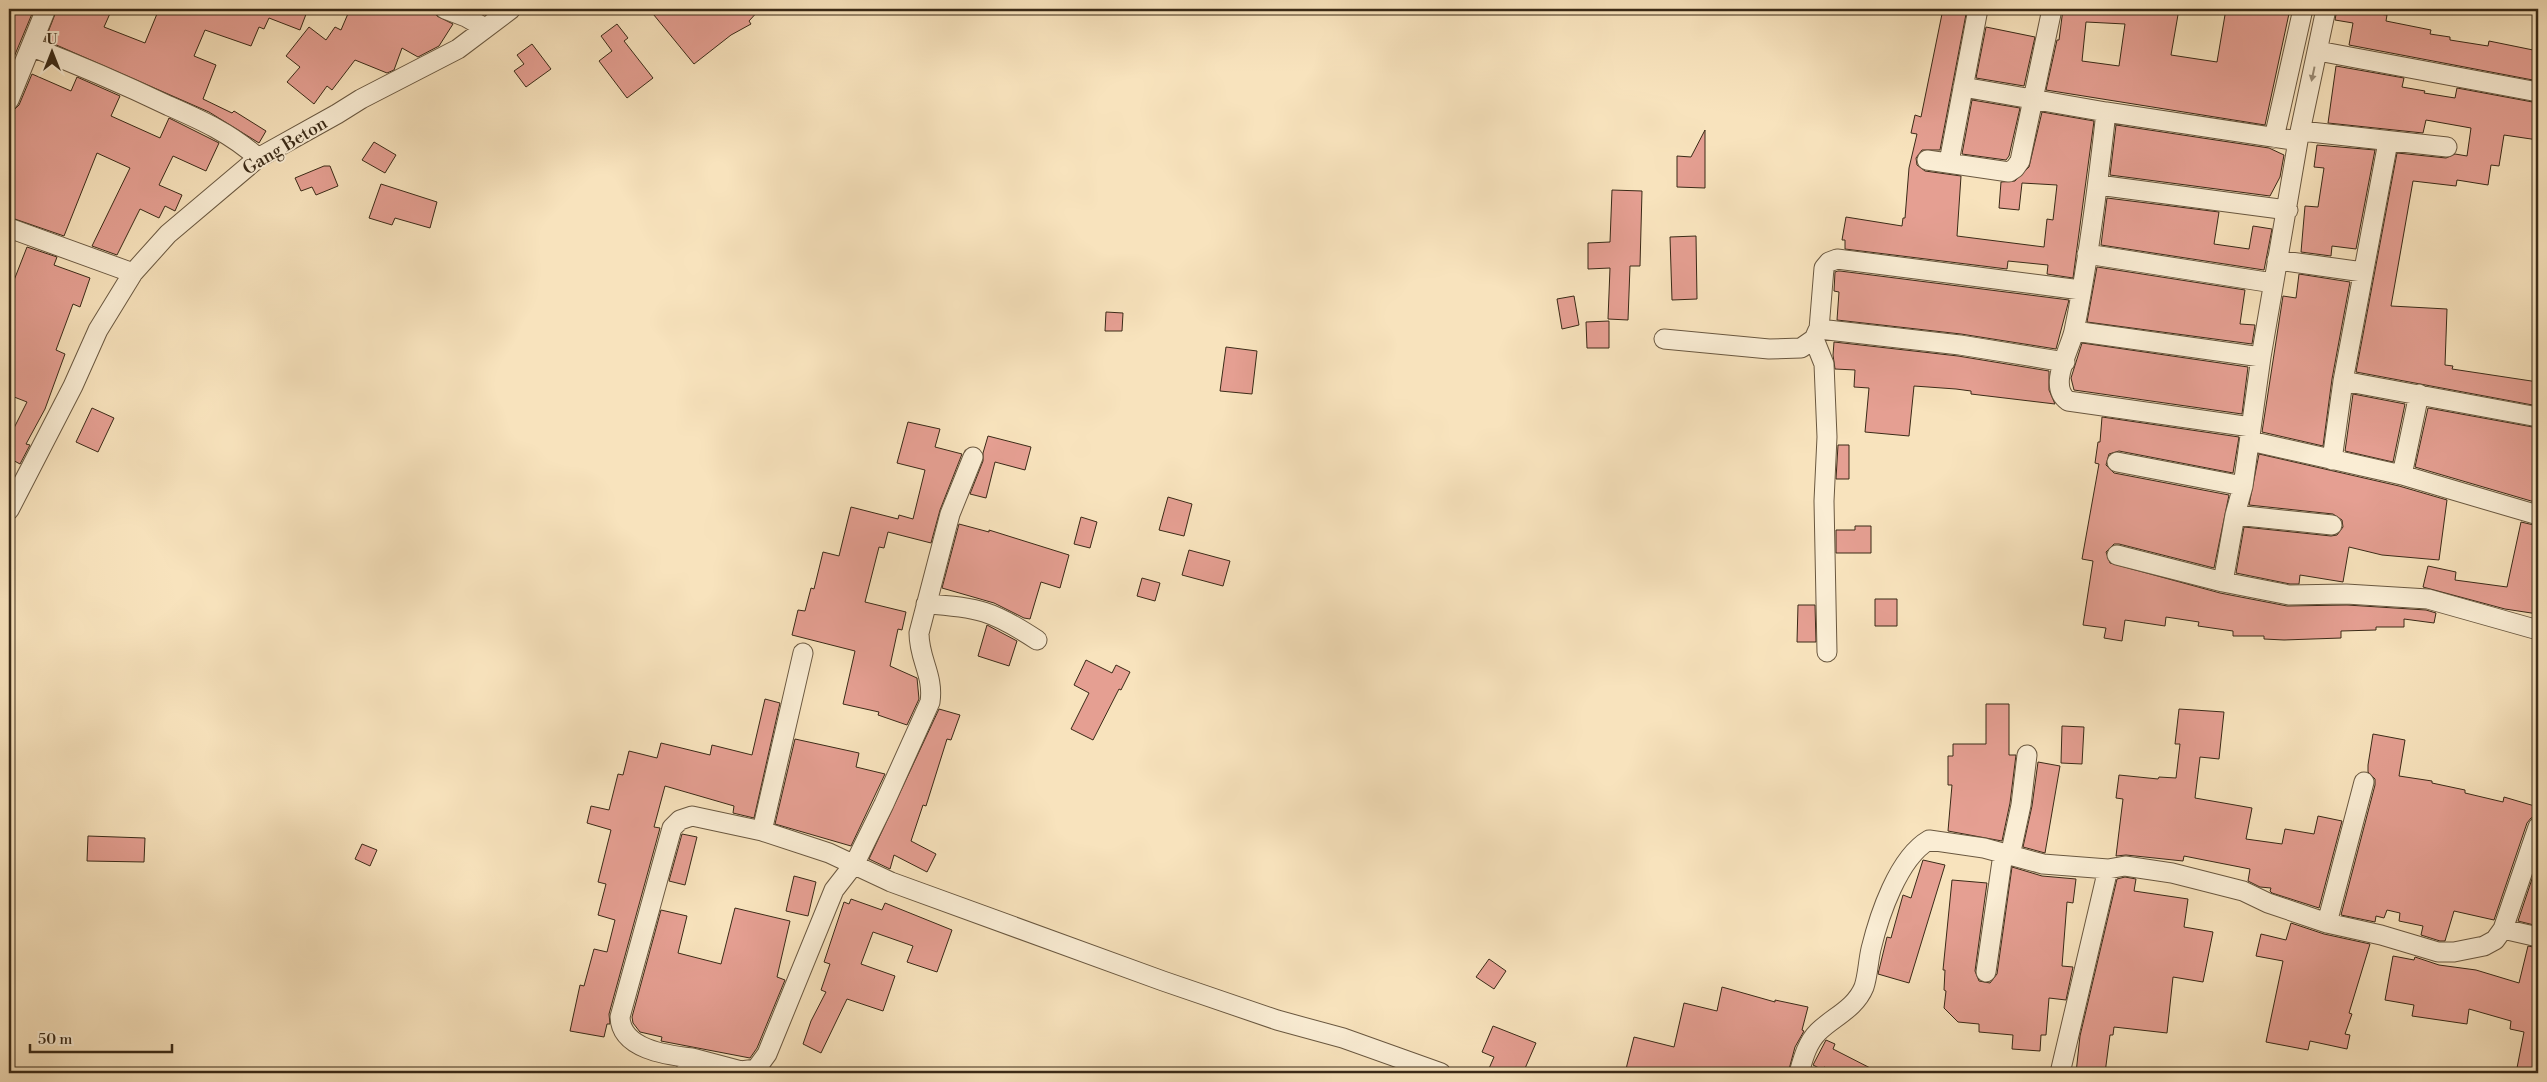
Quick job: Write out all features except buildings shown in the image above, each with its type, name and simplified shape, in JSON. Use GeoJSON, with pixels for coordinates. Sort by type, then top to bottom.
{"type":"FeatureCollection","features":[{"type":"Feature","properties":{"kind":"street"},"geometry":{"type":"LineString","coordinates":[[9,100],[46,9]]}},
{"type":"Feature","properties":{"kind":"street"},"geometry":{"type":"LineString","coordinates":[[445,9],[485,28]]}},
{"type":"Feature","properties":{"kind":"street","name":"Gang Beton"},"geometry":{"type":"LineString","coordinates":[[9,510],[73,386],[98,330],[133,273],[168,234],[258,158],[361,99],[458,49],[511,9]]}},
{"type":"Feature","properties":{"kind":"street"},"geometry":{"type":"LineString","coordinates":[[1949,162],[1978,9]]}},
{"type":"Feature","properties":{"kind":"street"},"geometry":{"type":"LineString","coordinates":[[1927,160],[2008,172],[2015,168],[2020,160],[2052,9]]}},
{"type":"Feature","properties":{"kind":"street"},"geometry":{"type":"LineString","coordinates":[[2274,138],[2303,9]]}},
{"type":"Feature","properties":{"kind":"street"},"geometry":{"type":"LineString","coordinates":[[2223,582],[2235,515],[2243,486],[2273,282],[2288,210],[2299,136],[2326,9]]}},
{"type":"Feature","properties":{"kind":"street"},"geometry":{"type":"LineString","coordinates":[[32,47],[100,73],[187,113],[242,143],[258,158]]}},
{"type":"Feature","properties":{"kind":"street"},"geometry":{"type":"LineString","coordinates":[[2318,51],[2538,92]]}},
{"type":"Feature","properties":{"kind":"street"},"geometry":{"type":"LineString","coordinates":[[1963,87],[2106,112],[2274,138],[2299,136],[2447,147]]}},
{"type":"Feature","properties":{"kind":"street"},"geometry":{"type":"LineString","coordinates":[[2106,112],[2098,184],[2074,332],[2058,386],[2062,397],[2068,401],[2250,434],[2332,460],[2402,475],[2538,515]]}},
{"type":"Feature","properties":{"kind":"street"},"geometry":{"type":"LineString","coordinates":[[2332,460],[2343,381],[2388,142]]}},
{"type":"Feature","properties":{"kind":"street"},"geometry":{"type":"LineString","coordinates":[[2098,184],[2288,210]]}},
{"type":"Feature","properties":{"kind":"street"},"geometry":{"type":"LineString","coordinates":[[9,228],[133,273]]}},
{"type":"Feature","properties":{"kind":"street"},"geometry":{"type":"LineString","coordinates":[[2087,254],[2273,282]]}},
{"type":"Feature","properties":{"kind":"street"},"geometry":{"type":"LineString","coordinates":[[1827,652],[1824,501],[1827,437],[1824,364],[1816,334],[1824,268],[1829,262],[1837,259],[2081,290]]}},
{"type":"Feature","properties":{"kind":"street"},"geometry":{"type":"LineString","coordinates":[[2278,260],[2363,272]]}},
{"type":"Feature","properties":{"kind":"street"},"geometry":{"type":"LineString","coordinates":[[2074,332],[2261,357]]}},
{"type":"Feature","properties":{"kind":"street"},"geometry":{"type":"LineString","coordinates":[[1664,339],[1769,349],[1801,348],[1816,334],[1960,345],[2065,362]]}},
{"type":"Feature","properties":{"kind":"street"},"geometry":{"type":"LineString","coordinates":[[2343,381],[2538,417]]}},
{"type":"Feature","properties":{"kind":"street"},"geometry":{"type":"LineString","coordinates":[[2402,475],[2419,394]]}},
{"type":"Feature","properties":{"kind":"street"},"geometry":{"type":"LineString","coordinates":[[973,457],[950,514],[919,633],[919,648],[932,686],[930,702],[855,863],[834,890],[771,1045],[756,1069],[741,1071],[688,1066],[670,1056],[637,1044],[624,1033],[620,1024],[628,984],[672,828],[680,820],[692,816],[762,831],[855,863],[891,882],[1163,981],[1278,1020],[1343,1038],[1441,1073]]}},
{"type":"Feature","properties":{"kind":"street"},"geometry":{"type":"LineString","coordinates":[[2117,462],[2243,486]]}},
{"type":"Feature","properties":{"kind":"street"},"geometry":{"type":"LineString","coordinates":[[2235,515],[2332,525]]}},
{"type":"Feature","properties":{"kind":"street"},"geometry":{"type":"LineString","coordinates":[[2117,555],[2223,582],[2288,595],[2346,594],[2428,598],[2538,630]]}},
{"type":"Feature","properties":{"kind":"street"},"geometry":{"type":"LineString","coordinates":[[926,604],[974,608],[998,616],[1037,640]]}},
{"type":"Feature","properties":{"kind":"street"},"geometry":{"type":"LineString","coordinates":[[762,831],[803,653]]}},
{"type":"Feature","properties":{"kind":"street"},"geometry":{"type":"LineString","coordinates":[[1986,972],[2006,855],[2021,805],[2027,755]]}},
{"type":"Feature","properties":{"kind":"street"},"geometry":{"type":"LineString","coordinates":[[2327,923],[2364,782]]}},
{"type":"Feature","properties":{"kind":"street"},"geometry":{"type":"LineString","coordinates":[[1799,1073],[1803,1058],[1818,1032],[1844,1012],[1858,998],[1863,988],[1871,949],[1890,894],[1901,871],[1914,851],[1922,844],[1935,839],[1984,848],[2043,864],[2108,869],[2125,866],[2144,868],[2224,885],[2243,891],[2268,904],[2327,923],[2381,935],[2438,952],[2454,952],[2484,946],[2495,940],[2504,929],[2538,828]]}},
{"type":"Feature","properties":{"kind":"street"},"geometry":{"type":"LineString","coordinates":[[2060,1073],[2108,869]]}},
{"type":"Feature","properties":{"kind":"street"},"geometry":{"type":"LineString","coordinates":[[2504,929],[2538,937]]}}]}
